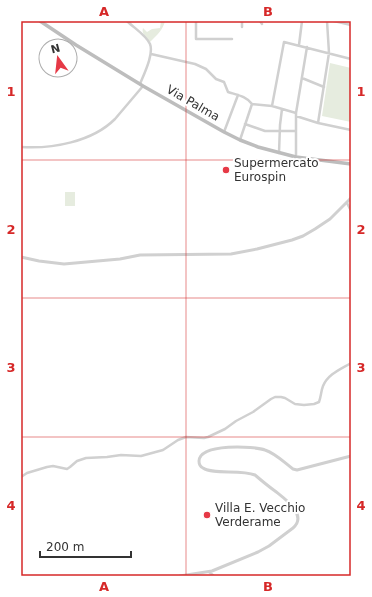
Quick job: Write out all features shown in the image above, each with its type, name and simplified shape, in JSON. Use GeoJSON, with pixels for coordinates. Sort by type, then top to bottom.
{"type":"FeatureCollection","features":[{"type":"Feature","properties":{"kind":"main road","name":"Via Palma"},"geometry":{"type":"LineString","coordinates":[[40,21],[142,85],[240,140],[258,147],[296,157],[351,164]]}},
{"type":"Feature","properties":{"kind":"street"},"geometry":{"type":"LineString","coordinates":[[21,147],[40,147],[63,144],[100,131],[115,119],[142,85],[150,54],[150,47],[146,39],[127,21]]}},
{"type":"Feature","properties":{"kind":"street"},"geometry":{"type":"LineString","coordinates":[[196,21],[196,39],[232,39]]}},
{"type":"Feature","properties":{"kind":"street"},"geometry":{"type":"LineString","coordinates":[[242,21],[242,27]]}},
{"type":"Feature","properties":{"kind":"street"},"geometry":{"type":"LineString","coordinates":[[299,45],[302,21]]}},
{"type":"Feature","properties":{"kind":"street"},"geometry":{"type":"LineString","coordinates":[[318,123],[329,53],[327,21]]}},
{"type":"Feature","properties":{"kind":"street"},"geometry":{"type":"LineString","coordinates":[[334,21],[351,25]]}},
{"type":"Feature","properties":{"kind":"street"},"geometry":{"type":"LineString","coordinates":[[272,106],[284,42],[351,59]]}},
{"type":"Feature","properties":{"kind":"street"},"geometry":{"type":"LineString","coordinates":[[296,157],[296,115],[307,47]]}},
{"type":"Feature","properties":{"kind":"street"},"geometry":{"type":"LineString","coordinates":[[150,54],[195,64],[206,69],[216,79],[224,82],[228,92],[249,100],[252,104],[272,106],[318,123],[351,130]]}},
{"type":"Feature","properties":{"kind":"street"},"geometry":{"type":"LineString","coordinates":[[302,78],[324,87]]}},
{"type":"Feature","properties":{"kind":"street"},"geometry":{"type":"LineString","coordinates":[[224,132],[238,95]]}},
{"type":"Feature","properties":{"kind":"street"},"geometry":{"type":"LineString","coordinates":[[240,140],[252,104]]}},
{"type":"Feature","properties":{"kind":"street"},"geometry":{"type":"LineString","coordinates":[[279,153],[282,109]]}},
{"type":"Feature","properties":{"kind":"street"},"geometry":{"type":"LineString","coordinates":[[245,124],[265,131],[296,131]]}},
{"type":"Feature","properties":{"kind":"street"},"geometry":{"type":"LineString","coordinates":[[21,257],[64,264],[120,259],[140,255],[231,254],[257,249],[303,236],[330,219],[351,198]]}},
{"type":"Feature","properties":{"kind":"street"},"geometry":{"type":"LineString","coordinates":[[347,203],[351,211]]}},
{"type":"Feature","properties":{"kind":"street"},"geometry":{"type":"LineString","coordinates":[[21,477],[27,473],[47,467],[53,466],[67,469],[77,461],[86,458],[121,455],[141,456],[163,450],[178,440],[186,437],[208,437],[225,429],[275,397],[285,398],[295,404],[314,404],[319,402],[322,388],[328,378],[351,363]]}},
{"type":"Feature","properties":{"kind":"street"},"geometry":{"type":"LineString","coordinates":[[180,576],[209,572],[258,552],[269,546],[296,526],[298,520],[296,512],[291,504],[255,475],[241,472],[213,471],[202,468],[199,462],[200,458],[205,453],[215,449],[231,447],[258,448],[270,452],[293,469],[297,470],[351,456]]}},
{"type":"Feature","properties":{"kind":"street"},"geometry":{"type":"LineString","coordinates":[[209,572],[214,576]]}},
{"type":"Feature","properties":{"kind":"shaded area"},"geometry":{"type":"Polygon","coordinates":[[[161,21],[165,21],[163,27],[150,42],[144,34],[143,28],[147,32],[152,29],[160,28],[161,21]]]}},
{"type":"Feature","properties":{"kind":"shaded area"},"geometry":{"type":"Polygon","coordinates":[[[330,63],[351,68],[351,122],[322,116],[330,63]]]}},
{"type":"Feature","properties":{"kind":"shaded area"},"geometry":{"type":"Polygon","coordinates":[[[65,192],[75,192],[75,206],[65,206],[65,192]]]}},
{"type":"Feature","properties":{"kind":"place","name":"Supermercato Eurospin"},"geometry":{"type":"Point","coordinates":[226,170]}},
{"type":"Feature","properties":{"kind":"place","name":"Villa E. Vecchio Verderame"},"geometry":{"type":"Point","coordinates":[207,515]}}]}
